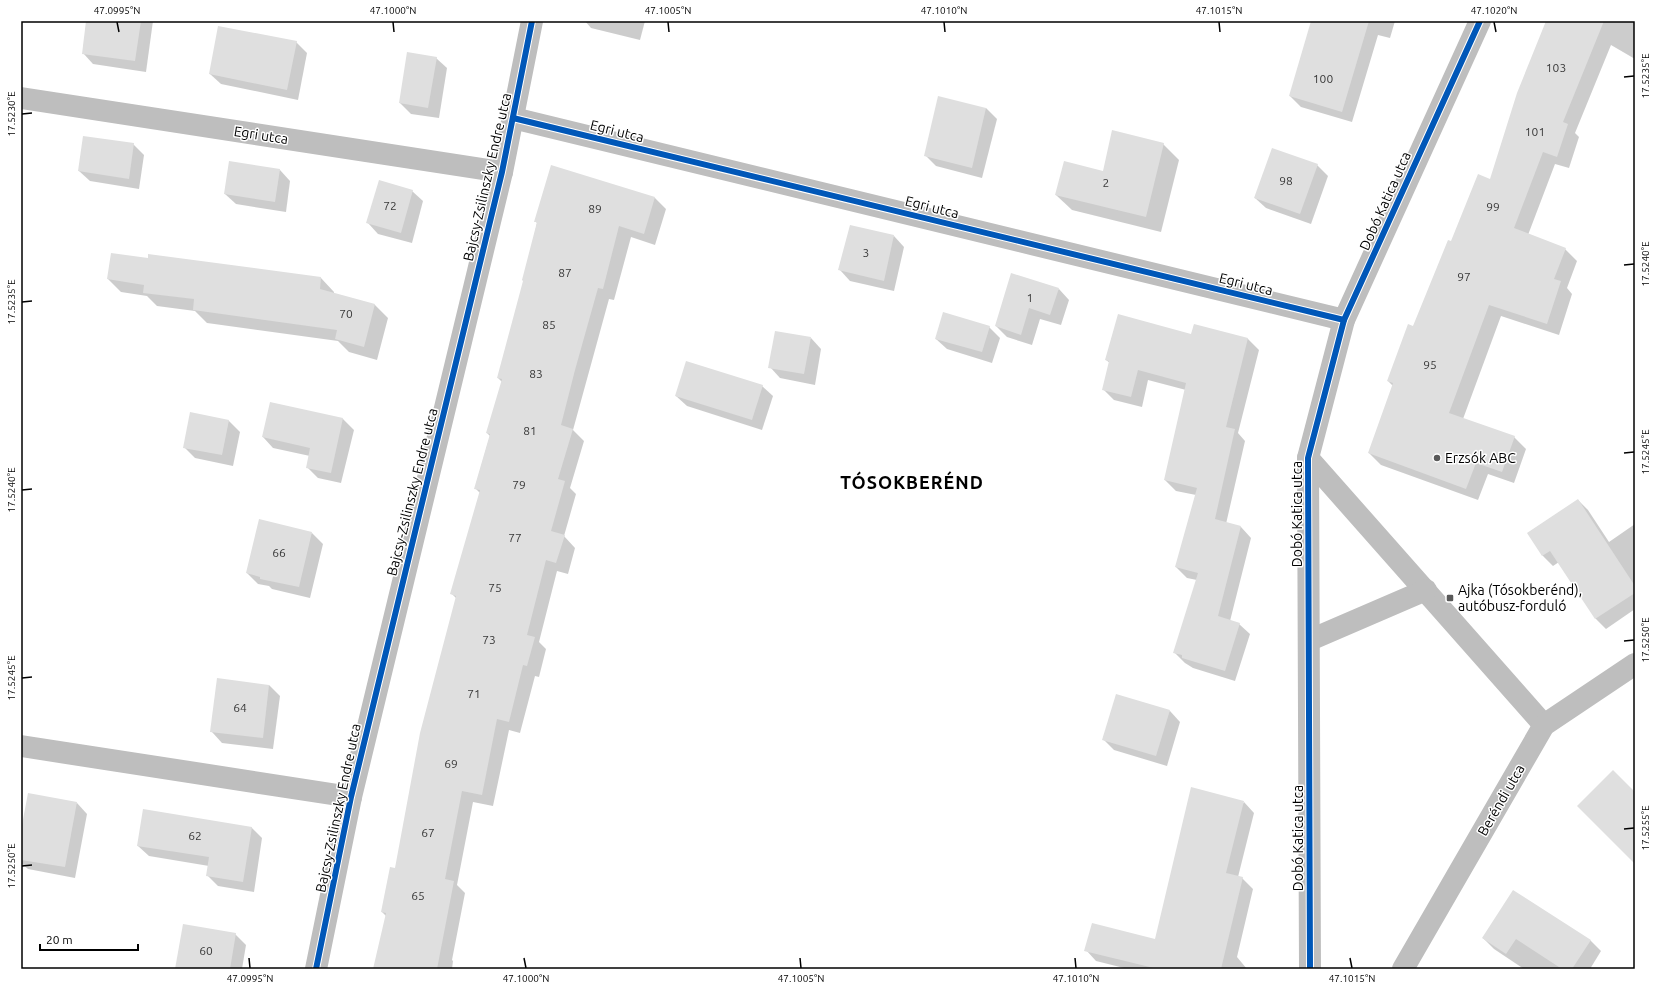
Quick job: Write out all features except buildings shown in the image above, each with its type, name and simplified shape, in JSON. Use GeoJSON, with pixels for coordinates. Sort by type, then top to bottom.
{"type":"FeatureCollection","features":[{"type":"Feature","properties":{"kind":"street","name":"Bajcsy-Zsilinszky Endre utca"},"geometry":{"type":"LineString","coordinates":[[316,969],[351,797],[502,172],[532,21]]}},
{"type":"Feature","properties":{"kind":"street","name":"Dobó Katica utca"},"geometry":{"type":"LineString","coordinates":[[1310,969],[1310,640],[1308,458],[1344,320],[1480,21]]}},
{"type":"Feature","properties":{"kind":"street","name":"Egri utca"},"geometry":{"type":"LineString","coordinates":[[21,98],[502,172]]}},
{"type":"Feature","properties":{"kind":"street","name":"Egri utca"},"geometry":{"type":"LineString","coordinates":[[513,118],[1344,320]]}},
{"type":"Feature","properties":{"kind":"street"},"geometry":{"type":"LineString","coordinates":[[1308,458],[1544,725]]}},
{"type":"Feature","properties":{"kind":"street"},"geometry":{"type":"LineString","coordinates":[[1310,640],[1426,590]]}},
{"type":"Feature","properties":{"kind":"street","name":"Beréndi utca"},"geometry":{"type":"LineString","coordinates":[[1403,969],[1544,725],[1635,664]]}},
{"type":"Feature","properties":{"kind":"street"},"geometry":{"type":"LineString","coordinates":[[21,746],[351,797]]}},
{"type":"Feature","properties":{"kind":"cycle path"},"geometry":{"type":"LineString","coordinates":[[316,969],[351,797],[502,172],[532,21]]}},
{"type":"Feature","properties":{"kind":"cycle path"},"geometry":{"type":"LineString","coordinates":[[1310,969],[1308,458],[1344,320],[1480,21]]}},
{"type":"Feature","properties":{"kind":"cycle path"},"geometry":{"type":"LineString","coordinates":[[513,118],[1344,320]]}},
{"type":"Feature","properties":{"kind":"place","name":"Erzsók ABC"},"geometry":{"type":"Point","coordinates":[1437,458]}},
{"type":"Feature","properties":{"kind":"place","name":"Ajka (Tósokberénd), autóbusz-forduló"},"geometry":{"type":"Point","coordinates":[1450,598]}},
{"type":"Feature","properties":{"kind":"district","name":"TÓSOKBERÉND"},"geometry":{"type":"Point","coordinates":[912,483]}}]}
